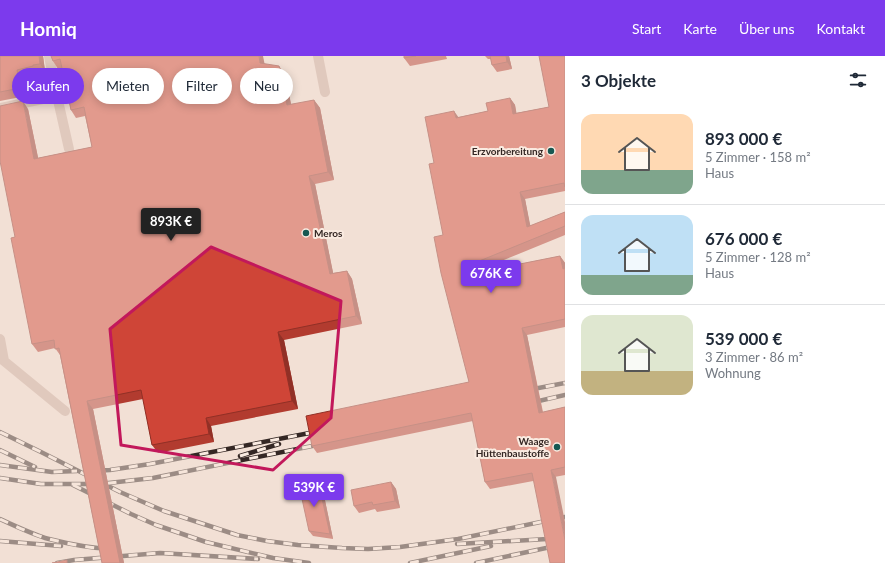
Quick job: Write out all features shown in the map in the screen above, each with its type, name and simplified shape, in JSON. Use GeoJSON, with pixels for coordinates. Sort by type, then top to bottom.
{"type":"FeatureCollection","features":[{"type":"Feature","properties":{"kind":"lane"},"geometry":{"type":"LineString","coordinates":[[49,56],[51,68]]}},
{"type":"Feature","properties":{"kind":"lane"},"geometry":{"type":"LineString","coordinates":[[318,56],[325,92]]}},
{"type":"Feature","properties":{"kind":"lane"},"geometry":{"type":"LineString","coordinates":[[0,108],[19,104]]}},
{"type":"Feature","properties":{"kind":"lane"},"geometry":{"type":"LineString","coordinates":[[59,104],[69,148]]}},
{"type":"Feature","properties":{"kind":"lane"},"geometry":{"type":"LineString","coordinates":[[0,339],[4,361],[65,411]]}},
{"type":"Feature","properties":{"kind":"highlighted area"},"geometry":{"type":"Polygon","coordinates":[[[211,247],[341,301],[331,418],[273,470],[121,445],[110,329],[211,247]]]}},
{"type":"Feature","properties":{"kind":"building"},"geometry":{"type":"Polygon","coordinates":[[[0,56],[39,56],[40,64],[25,68],[12,68],[12,90],[0,92],[0,56]]]}},
{"type":"Feature","properties":{"kind":"building"},"geometry":{"type":"Polygon","coordinates":[[[51,56],[259,56],[260,63],[279,66],[280,68],[240,68],[240,104],[287,105],[314,100],[328,172],[309,176],[330,274],[347,271],[356,316],[278,332],[292,401],[206,418],[209,434],[152,445],[141,390],[87,401],[120,563],[102,563],[59,348],[55,349],[54,340],[32,344],[11,238],[15,237],[0,161],[0,106],[12,103],[24,104],[34,159],[92,147],[84,107],[71,110],[70,104],[84,104],[84,68],[62,68],[60,59],[53,61],[51,56]]]}},
{"type":"Feature","properties":{"kind":"building"},"geometry":{"type":"Polygon","coordinates":[[[404,56],[416,56],[404,58],[404,56]]]}},
{"type":"Feature","properties":{"kind":"building"},"geometry":{"type":"Polygon","coordinates":[[[490,56],[506,56],[507,62],[492,65],[490,56]]]}},
{"type":"Feature","properties":{"kind":"building"},"geometry":{"type":"Polygon","coordinates":[[[539,56],[565,56],[565,187],[564,183],[520,192],[527,227],[565,212],[565,226],[472,264],[475,273],[560,256],[563,269],[565,268],[565,319],[522,328],[539,413],[565,407],[565,467],[551,470],[565,540],[565,563],[550,563],[532,473],[485,482],[471,413],[312,446],[306,416],[469,382],[441,273],[434,237],[443,235],[429,164],[434,163],[425,117],[454,111],[456,118],[488,111],[486,103],[510,98],[513,114],[549,107],[539,56]]]}},
{"type":"Feature","properties":{"kind":"building"},"geometry":{"type":"Polygon","coordinates":[[[318,481],[330,534],[309,531],[299,485],[318,481]]]}},
{"type":"Feature","properties":{"kind":"building"},"geometry":{"type":"Polygon","coordinates":[[[391,482],[395,501],[373,505],[372,502],[354,506],[351,490],[391,482]]]}},
{"type":"Feature","properties":{"kind":"building"},"geometry":{"type":"Polygon","coordinates":[[[67,560],[67,563],[52,563],[67,560]]]}},
{"type":"Feature","properties":{"kind":"railway"},"geometry":{"type":"LineString","coordinates":[[528,390],[565,383]]}},
{"type":"Feature","properties":{"kind":"railway"},"geometry":{"type":"LineString","coordinates":[[530,403],[565,395]]}},
{"type":"Feature","properties":{"kind":"railway"},"geometry":{"type":"LineString","coordinates":[[93,471],[150,464],[320,431]]}},
{"type":"Feature","properties":{"kind":"railway"},"geometry":{"type":"LineString","coordinates":[[0,432],[120,492],[164,511],[237,535],[267,541],[342,548],[368,549],[400,547],[458,539],[565,517]]}},
{"type":"Feature","properties":{"kind":"railway"},"geometry":{"type":"LineString","coordinates":[[240,456],[279,444]]}},
{"type":"Feature","properties":{"kind":"railway"},"geometry":{"type":"LineString","coordinates":[[0,478],[41,484],[100,484],[153,478],[322,444]]}},
{"type":"Feature","properties":{"kind":"railway"},"geometry":{"type":"LineString","coordinates":[[0,450],[35,467]]}},
{"type":"Feature","properties":{"kind":"railway"},"geometry":{"type":"LineString","coordinates":[[0,465],[52,472],[77,471]]}},
{"type":"Feature","properties":{"kind":"railway"},"geometry":{"type":"LineString","coordinates":[[73,485],[156,525],[206,542],[273,558],[309,563]]}},
{"type":"Feature","properties":{"kind":"railway"},"geometry":{"type":"LineString","coordinates":[[0,519],[31,533],[49,539],[80,546],[110,549]]}},
{"type":"Feature","properties":{"kind":"railway"},"geometry":{"type":"LineString","coordinates":[[457,544],[565,538]]}},
{"type":"Feature","properties":{"kind":"railway"},"geometry":{"type":"LineString","coordinates":[[0,541],[61,546]]}},
{"type":"Feature","properties":{"kind":"railway"},"geometry":{"type":"LineString","coordinates":[[476,563],[565,544]]}},
{"type":"Feature","properties":{"kind":"railway"},"geometry":{"type":"LineString","coordinates":[[410,563],[491,546]]}},
{"type":"Feature","properties":{"kind":"railway"},"geometry":{"type":"LineString","coordinates":[[57,563],[74,560],[160,553],[258,559]]}},
{"type":"Feature","properties":{"kind":"place","name":"Erzvorbereitung"},"geometry":{"type":"Point","coordinates":[551,151]}},
{"type":"Feature","properties":{"kind":"place","name":"Meros"},"geometry":{"type":"Point","coordinates":[306,233]}},
{"type":"Feature","properties":{"kind":"place","name":"Waage Hüttenbaustoffe"},"geometry":{"type":"Point","coordinates":[557,447]}}]}
